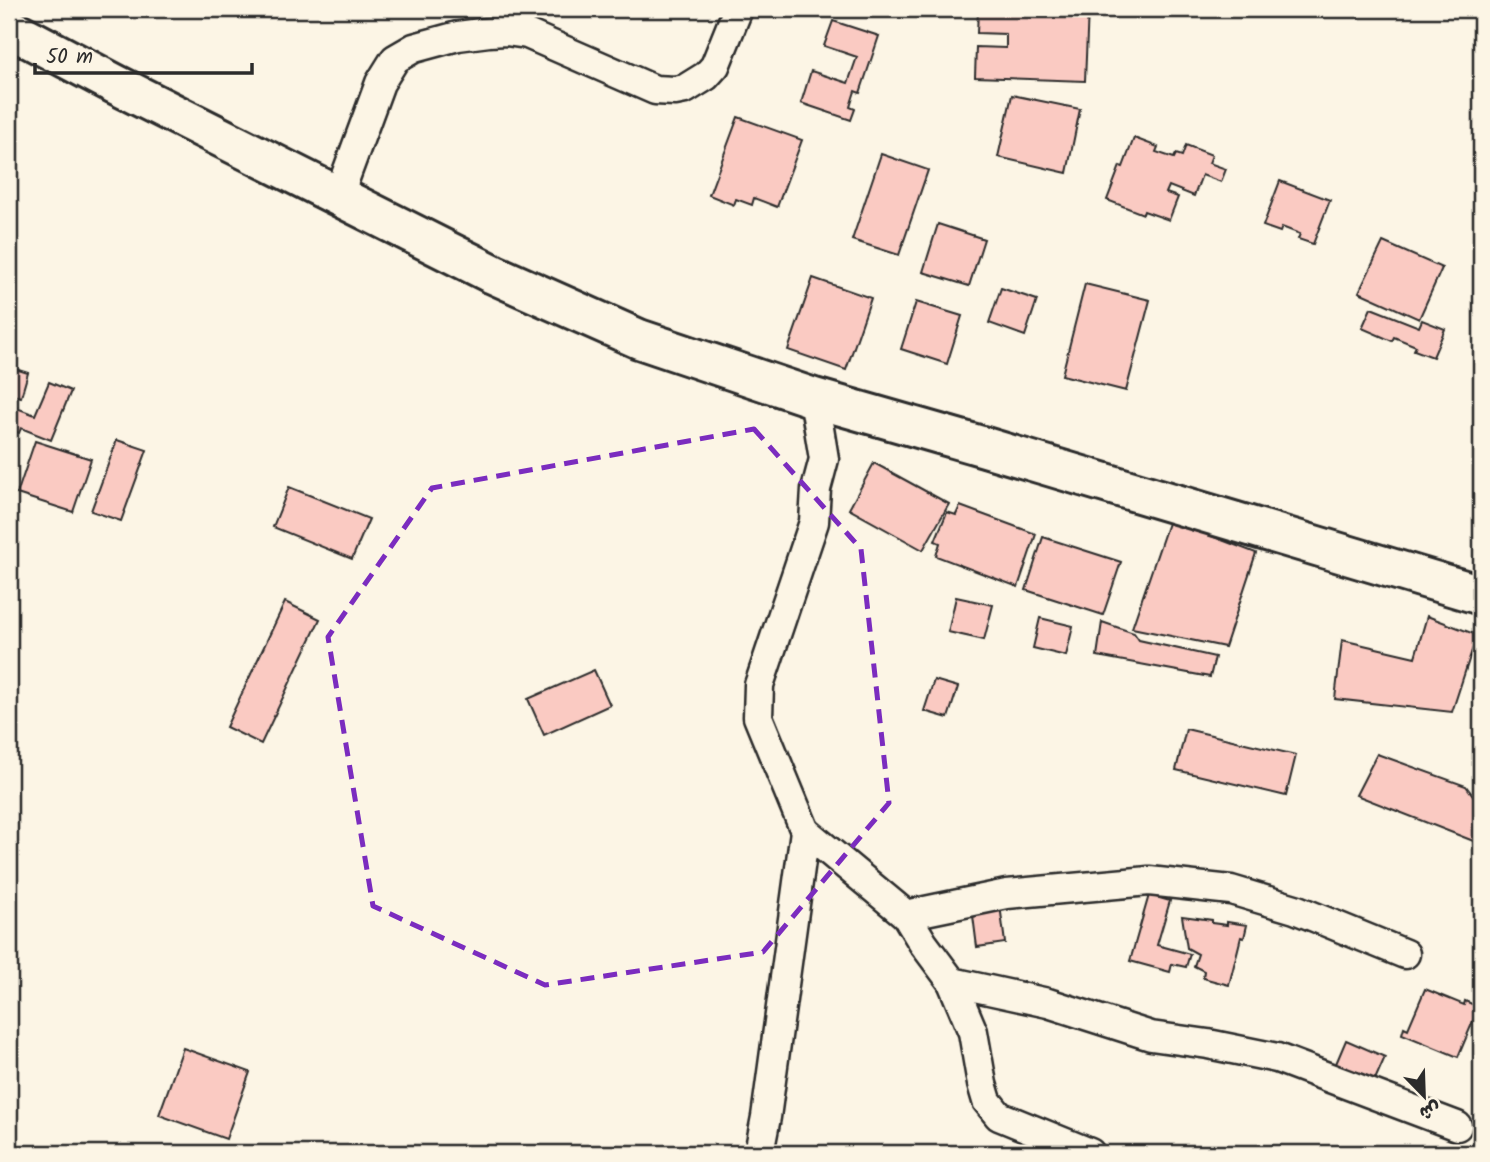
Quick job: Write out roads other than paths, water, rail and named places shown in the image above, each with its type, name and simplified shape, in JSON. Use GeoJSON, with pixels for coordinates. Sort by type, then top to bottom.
{"type":"FeatureCollection","features":[{"type":"Feature","properties":{"kind":"main road"},"geometry":{"type":"LineString","coordinates":[[9,28],[493,274],[639,340],[814,398],[1481,595]]}},
{"type":"Feature","properties":{"kind":"street"},"geometry":{"type":"LineString","coordinates":[[338,197],[380,83],[395,59],[414,48],[458,36],[489,32],[527,34],[655,89],[675,91],[695,83],[715,66],[738,9]]}},
{"type":"Feature","properties":{"kind":"street"},"geometry":{"type":"LineString","coordinates":[[814,398],[824,459],[816,489],[814,522],[759,685],[758,717],[805,831],[906,915],[952,982],[973,1032],[987,1101],[999,1116],[1090,1153]]}},
{"type":"Feature","properties":{"kind":"street"},"geometry":{"type":"LineString","coordinates":[[759,1153],[805,831]]}},
{"type":"Feature","properties":{"kind":"street"},"geometry":{"type":"LineString","coordinates":[[906,915],[1007,894],[1149,881],[1231,890],[1295,909],[1405,954]]}},
{"type":"Feature","properties":{"kind":"street"},"geometry":{"type":"LineString","coordinates":[[952,982],[1048,1003],[1151,1036],[1277,1058],[1457,1126]]}}]}
